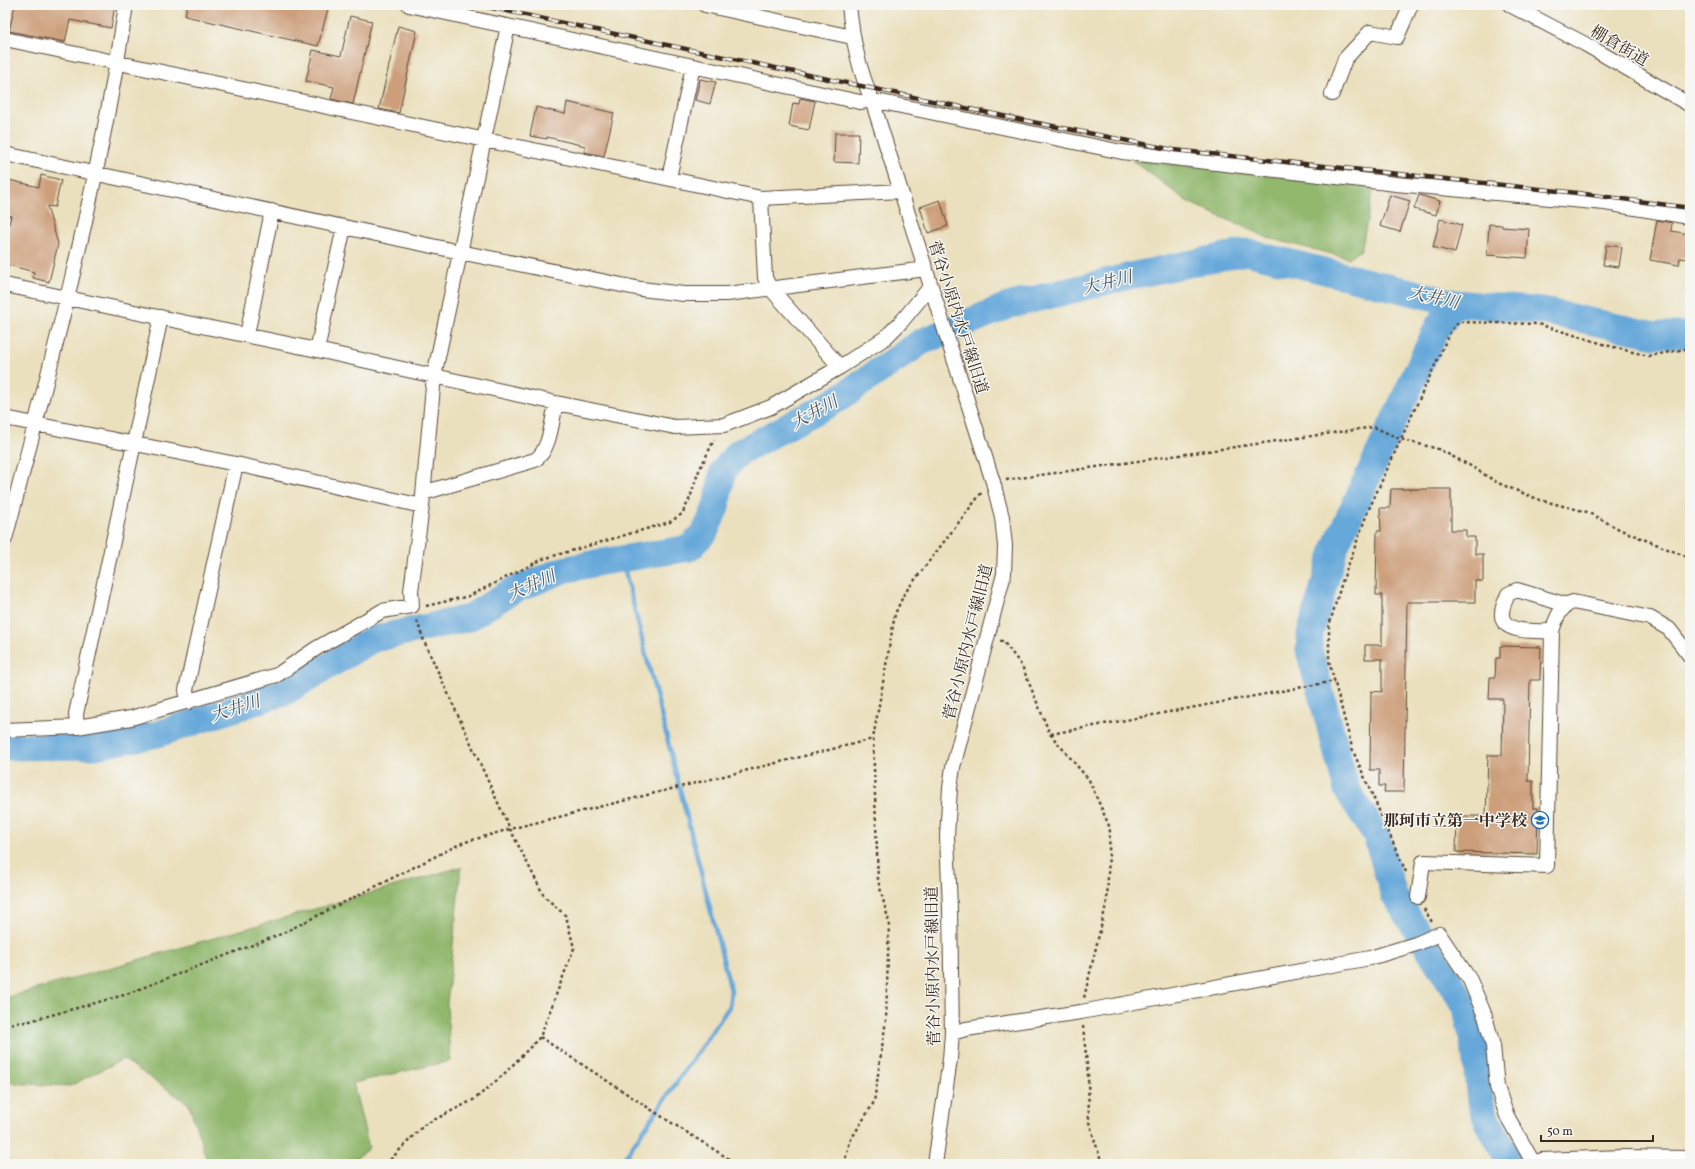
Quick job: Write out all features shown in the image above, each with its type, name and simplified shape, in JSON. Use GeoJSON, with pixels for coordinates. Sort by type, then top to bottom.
{"type":"FeatureCollection","features":[{"type":"Feature","properties":{"kind":"street"},"geometry":{"type":"LineString","coordinates":[[5,539],[67,298],[96,173],[118,63],[126,5]]}},
{"type":"Feature","properties":{"kind":"street"},"geometry":{"type":"LineString","coordinates":[[409,5],[860,102],[872,100],[1122,152],[1396,184],[1605,203],[1690,216]]}},
{"type":"Feature","properties":{"kind":"street"},"geometry":{"type":"LineString","coordinates":[[704,5],[852,37]]}},
{"type":"Feature","properties":{"kind":"street","name":"菅谷小原内水戸線旧道"},"geometry":{"type":"LineString","coordinates":[[849,5],[852,37],[866,87],[872,100],[993,482],[1002,517],[1006,546],[1004,574],[954,767],[948,813],[952,1033],[950,1059],[935,1164]]}},
{"type":"Feature","properties":{"kind":"street"},"geometry":{"type":"LineString","coordinates":[[1332,94],[1346,59],[1370,32],[1397,37],[1411,5]]}},
{"type":"Feature","properties":{"kind":"street","name":"棚倉街道"},"geometry":{"type":"LineString","coordinates":[[1519,7],[1690,105]]}},
{"type":"Feature","properties":{"kind":"street"},"geometry":{"type":"LineString","coordinates":[[5,730],[77,727],[131,718],[188,702],[277,675],[317,648],[382,611],[414,612],[411,591],[434,376],[508,26]]}},
{"type":"Feature","properties":{"kind":"street"},"geometry":{"type":"LineString","coordinates":[[5,39],[761,198],[901,191]]}},
{"type":"Feature","properties":{"kind":"street"},"geometry":{"type":"LineString","coordinates":[[669,178],[693,66]]}},
{"type":"Feature","properties":{"kind":"street"},"geometry":{"type":"LineString","coordinates":[[5,154],[460,252],[641,289],[684,294],[727,294],[926,270]]}},
{"type":"Feature","properties":{"kind":"street"},"geometry":{"type":"LineString","coordinates":[[761,198],[765,278],[771,289],[840,367]]}},
{"type":"Feature","properties":{"kind":"street"},"geometry":{"type":"LineString","coordinates":[[246,335],[272,211]]}},
{"type":"Feature","properties":{"kind":"street"},"geometry":{"type":"LineString","coordinates":[[317,350],[344,227]]}},
{"type":"Feature","properties":{"kind":"street"},"geometry":{"type":"LineString","coordinates":[[5,285],[675,427],[724,425],[770,408],[840,367],[884,338],[902,322],[931,286]]}},
{"type":"Feature","properties":{"kind":"street"},"geometry":{"type":"LineString","coordinates":[[77,727],[76,714],[160,317]]}},
{"type":"Feature","properties":{"kind":"street"},"geometry":{"type":"LineString","coordinates":[[5,418],[422,499],[535,460],[541,456],[546,449],[556,403]]}},
{"type":"Feature","properties":{"kind":"street"},"geometry":{"type":"LineString","coordinates":[[188,702],[186,690],[236,464]]}},
{"type":"Feature","properties":{"kind":"street"},"geometry":{"type":"LineString","coordinates":[[1552,631],[1516,629],[1506,624],[1501,616],[1508,594],[1517,590],[1567,604],[1573,602],[1650,618],[1669,629],[1690,656]]}},
{"type":"Feature","properties":{"kind":"street"},"geometry":{"type":"LineString","coordinates":[[1418,897],[1423,862],[1547,866],[1552,631],[1556,620],[1567,604]]}},
{"type":"Feature","properties":{"kind":"street"},"geometry":{"type":"LineString","coordinates":[[952,1033],[966,1029],[1081,1012],[1370,958],[1416,944],[1435,936],[1470,980],[1485,1016],[1493,1046],[1499,1094],[1507,1116],[1534,1163],[1542,1160],[1690,1158]]}},
{"type":"Feature","properties":{"kind":"path"},"geometry":{"type":"LineString","coordinates":[[1408,876],[1353,751],[1329,661],[1329,626],[1342,582],[1368,511],[1451,330],[1459,322],[1538,324],[1613,347],[1649,356],[1690,348]]}},
{"type":"Feature","properties":{"kind":"path"},"geometry":{"type":"LineString","coordinates":[[386,1164],[424,1125],[475,1099],[504,1074],[540,1037],[574,948],[566,916],[544,896],[510,829],[422,636],[414,612],[432,605],[469,596],[543,559],[670,522],[682,514],[710,446],[724,425]]}},
{"type":"Feature","properties":{"kind":"path"},"geometry":{"type":"LineString","coordinates":[[844,1164],[850,1141],[874,1102],[886,1020],[889,922],[878,880],[873,739],[895,614],[904,594],[986,487],[993,482],[1374,427],[1400,439],[1438,449],[1469,464],[1498,483],[1540,500],[1587,512],[1621,530],[1690,558]]}},
{"type":"Feature","properties":{"kind":"path"},"geometry":{"type":"LineString","coordinates":[[987,639],[1003,641],[1022,666],[1050,734],[1089,780],[1110,828],[1107,901],[1081,1012],[1084,1034],[1089,1122],[1102,1164]]}},
{"type":"Feature","properties":{"kind":"path"},"geometry":{"type":"LineString","coordinates":[[1050,734],[1335,681]]}},
{"type":"Feature","properties":{"kind":"path"},"geometry":{"type":"LineString","coordinates":[[5,1024],[26,1022],[124,995],[281,934],[462,843],[510,829],[873,739]]}},
{"type":"Feature","properties":{"kind":"path"},"geometry":{"type":"LineString","coordinates":[[1418,897],[1435,936]]}},
{"type":"Feature","properties":{"kind":"path"},"geometry":{"type":"LineString","coordinates":[[540,1037],[737,1164]]}},
{"type":"Feature","properties":{"kind":"green space"},"geometry":{"type":"Polygon","coordinates":[[[1132,160],[1374,187],[1361,250],[1348,258],[1268,238],[1188,202],[1132,160]]]}},
{"type":"Feature","properties":{"kind":"green space"},"geometry":{"type":"Polygon","coordinates":[[[461,867],[447,1003],[450,1061],[353,1083],[369,1148],[349,1164],[208,1164],[189,1104],[123,1059],[70,1086],[5,1083],[5,998],[461,867]]]}},
{"type":"Feature","properties":{"kind":"building"},"geometry":{"type":"Polygon","coordinates":[[[15,5],[115,5],[111,28],[70,20],[65,42],[9,31],[15,5]]]}},
{"type":"Feature","properties":{"kind":"building"},"geometry":{"type":"Polygon","coordinates":[[[187,5],[329,5],[318,46],[185,16],[187,5]]]}},
{"type":"Feature","properties":{"kind":"building"},"geometry":{"type":"Polygon","coordinates":[[[350,16],[372,21],[353,104],[331,99],[334,87],[306,81],[313,50],[341,56],[350,16]]]}},
{"type":"Feature","properties":{"kind":"building"},"geometry":{"type":"Polygon","coordinates":[[[398,26],[417,31],[399,113],[379,109],[398,26]]]}},
{"type":"Feature","properties":{"kind":"building"},"geometry":{"type":"Polygon","coordinates":[[[700,79],[716,82],[710,104],[695,100],[700,79]]]}},
{"type":"Feature","properties":{"kind":"building"},"geometry":{"type":"Polygon","coordinates":[[[800,98],[815,101],[809,130],[789,126],[793,103],[799,104],[800,98]]]}},
{"type":"Feature","properties":{"kind":"building"},"geometry":{"type":"Polygon","coordinates":[[[567,102],[614,113],[604,156],[584,152],[585,146],[547,137],[547,139],[530,136],[536,107],[565,114],[567,102]]]}},
{"type":"Feature","properties":{"kind":"building"},"geometry":{"type":"Polygon","coordinates":[[[835,133],[859,133],[858,163],[834,162],[835,133]]]}},
{"type":"Feature","properties":{"kind":"building"},"geometry":{"type":"Polygon","coordinates":[[[41,175],[61,180],[55,207],[47,206],[58,244],[49,282],[33,278],[34,272],[5,264],[5,240],[11,216],[5,215],[5,179],[39,187],[41,175]]]}},
{"type":"Feature","properties":{"kind":"building"},"geometry":{"type":"Polygon","coordinates":[[[1390,195],[1410,201],[1400,232],[1380,226],[1390,195]]]}},
{"type":"Feature","properties":{"kind":"building"},"geometry":{"type":"Polygon","coordinates":[[[1419,195],[1440,201],[1436,215],[1414,209],[1419,195]]]}},
{"type":"Feature","properties":{"kind":"building"},"geometry":{"type":"Polygon","coordinates":[[[940,200],[948,226],[928,233],[920,207],[940,200]]]}},
{"type":"Feature","properties":{"kind":"building"},"geometry":{"type":"Polygon","coordinates":[[[1440,219],[1462,225],[1455,253],[1433,247],[1440,219]]]}},
{"type":"Feature","properties":{"kind":"building"},"geometry":{"type":"Polygon","coordinates":[[[1657,220],[1672,223],[1671,231],[1690,234],[1690,259],[1680,258],[1679,265],[1650,260],[1657,220]]]}},
{"type":"Feature","properties":{"kind":"building"},"geometry":{"type":"Polygon","coordinates":[[[1489,224],[1502,225],[1502,227],[1529,229],[1527,258],[1487,255],[1489,224]]]}},
{"type":"Feature","properties":{"kind":"building"},"geometry":{"type":"Polygon","coordinates":[[[1606,245],[1622,247],[1619,267],[1603,265],[1606,245]]]}},
{"type":"Feature","properties":{"kind":"building"},"geometry":{"type":"Polygon","coordinates":[[[1391,489],[1451,489],[1451,530],[1466,530],[1466,537],[1475,537],[1475,554],[1483,554],[1483,581],[1475,581],[1475,602],[1407,602],[1404,792],[1384,792],[1385,786],[1379,786],[1379,770],[1370,770],[1371,691],[1382,692],[1382,659],[1365,659],[1365,645],[1382,645],[1382,595],[1376,595],[1377,531],[1381,531],[1380,508],[1390,508],[1391,489]]]}},
{"type":"Feature","properties":{"kind":"building"},"geometry":{"type":"Polygon","coordinates":[[[1500,646],[1541,647],[1540,680],[1530,680],[1528,781],[1533,781],[1533,808],[1538,808],[1537,854],[1456,852],[1457,816],[1486,816],[1488,755],[1502,755],[1503,699],[1489,699],[1490,677],[1495,677],[1496,658],[1500,658],[1500,646]]]}},
{"type":"Feature","properties":{"kind":"waterway","name":"大井川"},"geometry":{"type":"LineString","coordinates":[[5,747],[95,746],[158,734],[287,691],[373,639],[469,618],[510,592],[563,570],[602,562],[690,548],[705,532],[716,507],[723,471],[738,453],[835,401],[921,342],[1007,306],[1130,276],[1246,252],[1455,303],[1542,311],[1655,335],[1690,335]]}},
{"type":"Feature","properties":{"kind":"waterway"},"geometry":{"type":"LineString","coordinates":[[1455,303],[1437,328],[1335,547],[1310,634],[1309,650],[1347,790],[1376,835],[1394,895],[1466,1007],[1475,1052],[1480,1101],[1486,1118],[1511,1164]]}},
{"type":"Feature","properties":{"kind":"waterway"},"geometry":{"type":"LineString","coordinates":[[620,1164],[729,1007],[731,991],[622,560]]}},
{"type":"Feature","properties":{"kind":"railway"},"geometry":{"type":"LineString","coordinates":[[478,5],[1022,120],[1174,150],[1577,193],[1690,208]]}},
{"type":"Feature","properties":{"kind":"place","name":"那珂市立第一中学校"},"geometry":{"type":"Point","coordinates":[1540,820]}}]}
